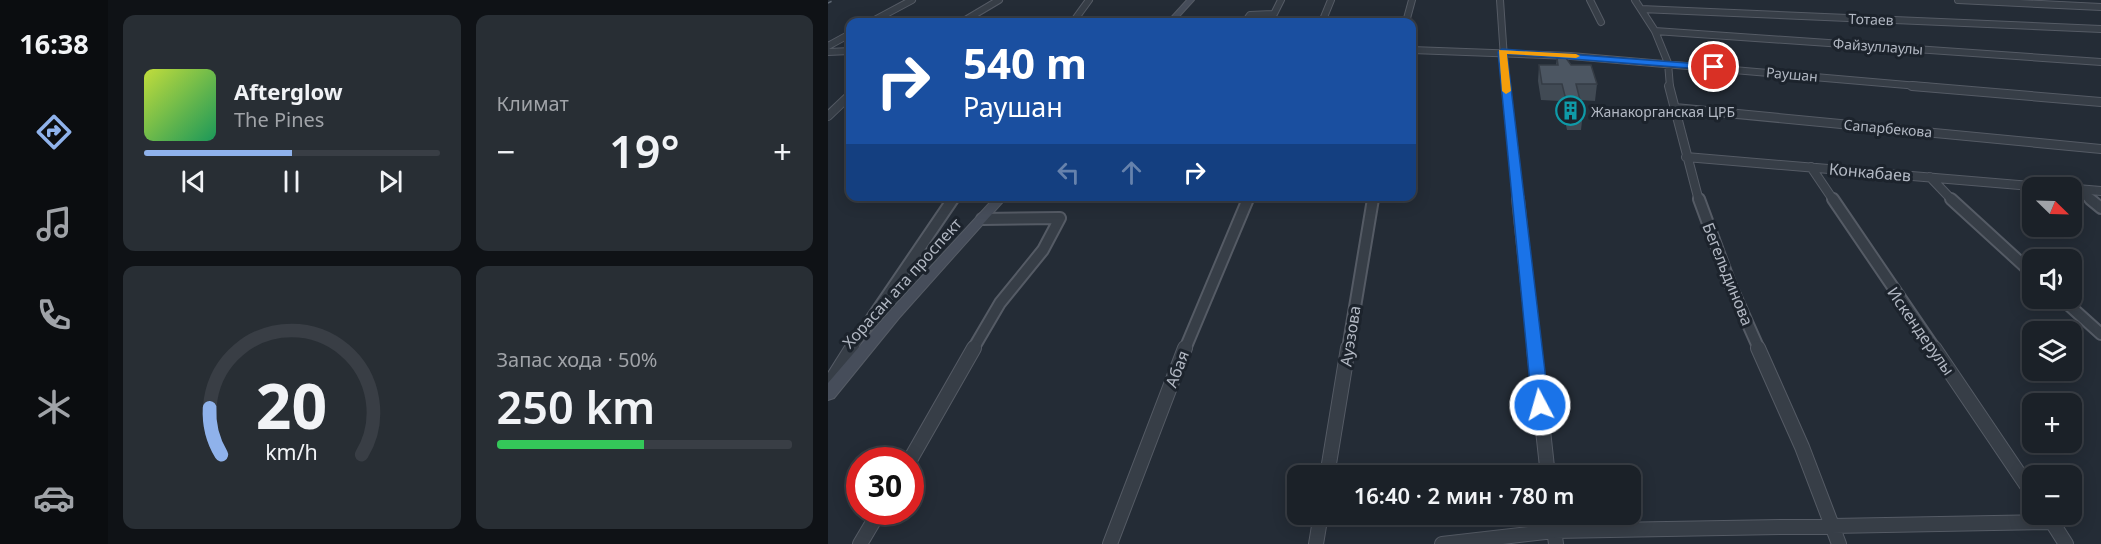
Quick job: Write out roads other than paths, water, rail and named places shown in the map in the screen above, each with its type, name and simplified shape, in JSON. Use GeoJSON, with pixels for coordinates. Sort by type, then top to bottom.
{"type":"FeatureCollection","features":[{"type":"Feature","properties":{"kind":"main road"},"geometry":{"type":"LineString","coordinates":[[1174,18],[1191,0]]}},
{"type":"Feature","properties":{"kind":"main road","name":"Хорасан ата проспект"},"geometry":{"type":"LineString","coordinates":[[828,394],[894,315],[998,201]]}},
{"type":"Feature","properties":{"kind":"street"},"geometry":{"type":"LineString","coordinates":[[878,18],[912,0]]}},
{"type":"Feature","properties":{"kind":"street"},"geometry":{"type":"LineString","coordinates":[[969,18],[999,0]]}},
{"type":"Feature","properties":{"kind":"street"},"geometry":{"type":"LineString","coordinates":[[1075,18],[1089,0]]}},
{"type":"Feature","properties":{"kind":"street"},"geometry":{"type":"LineString","coordinates":[[1248,18],[1250,15],[1274,14],[1281,0]]}},
{"type":"Feature","properties":{"kind":"street"},"geometry":{"type":"LineString","coordinates":[[1324,18],[1331,0]]}},
{"type":"Feature","properties":{"kind":"street"},"geometry":{"type":"LineString","coordinates":[[1407,18],[1412,0]]}},
{"type":"Feature","properties":{"kind":"street"},"geometry":{"type":"LineString","coordinates":[[1500,0],[1502,52],[1547,465]]}},
{"type":"Feature","properties":{"kind":"street"},"geometry":{"type":"LineString","coordinates":[[1590,0],[1601,22]]}},
{"type":"Feature","properties":{"kind":"street"},"geometry":{"type":"LineString","coordinates":[[1958,0],[2101,7]]}},
{"type":"Feature","properties":{"kind":"street","name":"Тотаев"},"geometry":{"type":"LineString","coordinates":[[1638,5],[2101,29]]}},
{"type":"Feature","properties":{"kind":"street","name":"Бегельдинова"},"geometry":{"type":"LineString","coordinates":[[1638,5],[1655,30],[1668,63],[1669,84],[1695,189],[1731,286],[1802,447],[1839,544]]}},
{"type":"Feature","properties":{"kind":"street","name":"Файзуллаулы"},"geometry":{"type":"LineString","coordinates":[[1655,30],[2101,62]]}},
{"type":"Feature","properties":{"kind":"street"},"geometry":{"type":"LineString","coordinates":[[828,46],[846,35]]}},
{"type":"Feature","properties":{"kind":"street","name":"Раушан"},"geometry":{"type":"LineString","coordinates":[[1416,50],[1502,52],[1668,63],[2101,102]]}},
{"type":"Feature","properties":{"kind":"street"},"geometry":{"type":"LineString","coordinates":[[828,52],[846,51]]}},
{"type":"Feature","properties":{"kind":"street"},"geometry":{"type":"LineString","coordinates":[[828,116],[846,100]]}},
{"type":"Feature","properties":{"kind":"street","name":"Сапарбекова"},"geometry":{"type":"LineString","coordinates":[[1675,108],[2101,149]]}},
{"type":"Feature","properties":{"kind":"street","name":"Конкабаев"},"geometry":{"type":"LineString","coordinates":[[1686,157],[2022,185]]}},
{"type":"Feature","properties":{"kind":"street","name":"Искендерулы"},"geometry":{"type":"LineString","coordinates":[[1810,167],[2022,479]]}},
{"type":"Feature","properties":{"kind":"street"},"geometry":{"type":"LineString","coordinates":[[1930,177],[1969,217],[2022,264]]}},
{"type":"Feature","properties":{"kind":"street"},"geometry":{"type":"LineString","coordinates":[[2082,190],[2101,191]]}},
{"type":"Feature","properties":{"kind":"street"},"geometry":{"type":"LineString","coordinates":[[2082,195],[2101,208]]}},
{"type":"Feature","properties":{"kind":"street"},"geometry":{"type":"LineString","coordinates":[[828,386],[952,201]]}},
{"type":"Feature","properties":{"kind":"street","name":"Абая"},"geometry":{"type":"LineString","coordinates":[[1110,544],[1196,320],[1247,201]]}},
{"type":"Feature","properties":{"kind":"street","name":"Ауэзова"},"geometry":{"type":"LineString","coordinates":[[1329,465],[1372,201]]}},
{"type":"Feature","properties":{"kind":"street"},"geometry":{"type":"LineString","coordinates":[[917,447],[1000,303],[1043,250],[1060,218],[982,219]]}},
{"type":"Feature","properties":{"kind":"street"},"geometry":{"type":"LineString","coordinates":[[2073,309],[2101,334]]}},
{"type":"Feature","properties":{"kind":"street"},"geometry":{"type":"LineString","coordinates":[[1442,544],[1555,537],[2022,519]]}},
{"type":"Feature","properties":{"kind":"street"},"geometry":{"type":"LineString","coordinates":[[860,544],[871,525]]}},
{"type":"Feature","properties":{"kind":"street"},"geometry":{"type":"LineString","coordinates":[[1316,544],[1319,525]]}},
{"type":"Feature","properties":{"kind":"street"},"geometry":{"type":"LineString","coordinates":[[2054,525],[2066,544]]}},
{"type":"Feature","properties":{"kind":"railway"},"geometry":{"type":"LineString","coordinates":[[828,3],[834,0]]}},
{"type":"Feature","properties":{"kind":"place","name":"Жанакорганская ЦРБ"},"geometry":{"type":"Point","coordinates":[1570,111]}}]}
